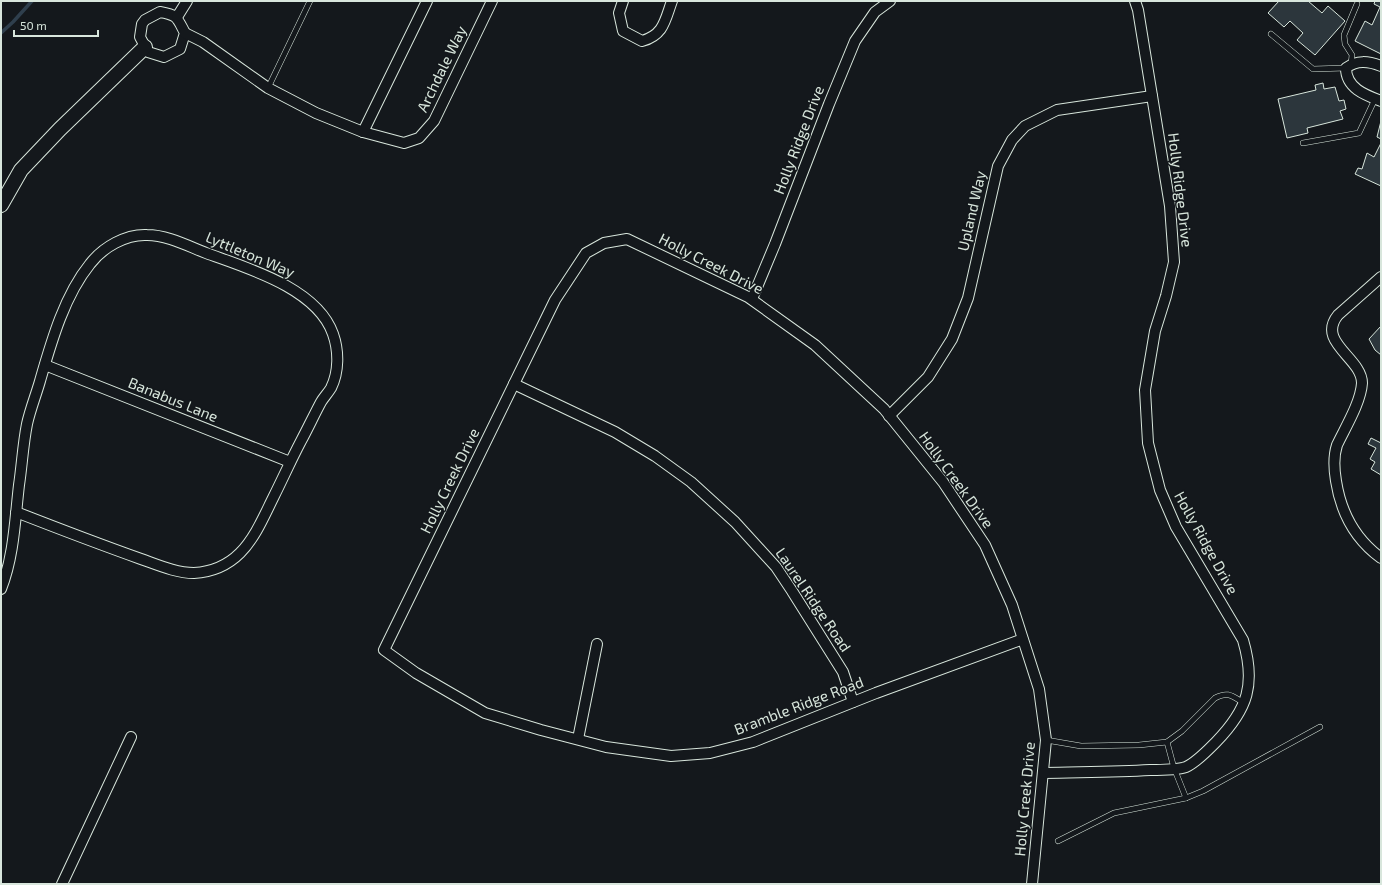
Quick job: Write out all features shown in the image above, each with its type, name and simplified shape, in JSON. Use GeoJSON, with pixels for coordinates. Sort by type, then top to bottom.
{"type":"FeatureCollection","features":[{"type":"Feature","properties":{"kind":"street"},"geometry":{"type":"LineString","coordinates":[[177,17],[187,1]]}},
{"type":"Feature","properties":{"kind":"street"},"geometry":{"type":"LineString","coordinates":[[363,132],[427,1]]}},
{"type":"Feature","properties":{"kind":"street","name":"Archdale Way"},"geometry":{"type":"LineString","coordinates":[[185,33],[203,42],[268,88],[316,113],[363,132],[404,143],[419,138],[434,121],[492,1]]}},
{"type":"Feature","properties":{"kind":"street"},"geometry":{"type":"LineString","coordinates":[[623,1],[619,13],[623,31],[642,41],[649,39],[661,31],[672,1]]}},
{"type":"Feature","properties":{"kind":"street","name":"Holly Ridge Drive"},"geometry":{"type":"LineString","coordinates":[[752,299],[854,41],[875,12],[890,1]]}},
{"type":"Feature","properties":{"kind":"street","name":"Holly Ridge Drive"},"geometry":{"type":"LineString","coordinates":[[1044,773],[1136,771],[1186,767],[1206,753],[1227,731],[1244,703],[1250,676],[1248,656],[1243,640],[1176,527],[1160,490],[1148,443],[1145,390],[1155,331],[1166,296],[1174,262],[1170,206],[1138,10],[1135,1]]}},
{"type":"Feature","properties":{"kind":"street"},"geometry":{"type":"LineString","coordinates":[[160,12],[177,17],[185,33],[180,49],[164,57],[148,52],[140,36],[142,24],[145,20],[160,12]]}},
{"type":"Feature","properties":{"kind":"street"},"geometry":{"type":"LineString","coordinates":[[1,204],[21,170],[60,129],[145,47]]}},
{"type":"Feature","properties":{"kind":"street"},"geometry":{"type":"LineString","coordinates":[[1378,100],[1355,89],[1346,76],[1348,66],[1363,61],[1381,66]]}},
{"type":"Feature","properties":{"kind":"street","name":"Upland Way"},"geometry":{"type":"LineString","coordinates":[[890,416],[928,377],[952,339],[968,298],[998,166],[1012,140],[1025,126],[1057,110],[1152,96]]}},
{"type":"Feature","properties":{"kind":"street","name":"Lyttleton Way"},"geometry":{"type":"LineString","coordinates":[[1,589],[10,557],[27,424],[45,366],[61,317],[76,286],[87,267],[107,248],[120,241],[137,236],[155,236],[170,239],[253,270],[291,288],[318,309],[326,318],[336,343],[338,360],[336,374],[331,387],[322,400],[263,518],[250,540],[241,552],[220,567],[208,571],[189,572],[170,569],[16,512]]}},
{"type":"Feature","properties":{"kind":"street","name":"Holly Creek Drive"},"geometry":{"type":"LineString","coordinates":[[384,650],[555,300],[586,252],[604,243],[627,239],[752,299],[815,345],[890,416],[943,482],[985,545],[1012,605],[1040,689],[1046,740],[1044,773],[1032,884]]}},
{"type":"Feature","properties":{"kind":"street"},"geometry":{"type":"LineString","coordinates":[[1381,277],[1338,315],[1333,322],[1332,330],[1337,344],[1357,368],[1361,375],[1362,382],[1360,396],[1335,454],[1334,465],[1337,490],[1344,513],[1354,532],[1367,547],[1381,558]]}},
{"type":"Feature","properties":{"kind":"street","name":"Banabus Lane"},"geometry":{"type":"LineString","coordinates":[[45,366],[290,462]]}},
{"type":"Feature","properties":{"kind":"street","name":"Laurel Ridge Road"},"geometry":{"type":"LineString","coordinates":[[514,384],[615,432],[655,456],[691,482],[735,522],[776,567],[844,672],[853,702]]}},
{"type":"Feature","properties":{"kind":"street","name":"Bramble Ridge Road"},"geometry":{"type":"LineString","coordinates":[[384,650],[416,673],[485,713],[606,747],[671,756],[710,753],[753,742],[853,702],[1023,639]]}},
{"type":"Feature","properties":{"kind":"street"},"geometry":{"type":"LineString","coordinates":[[578,740],[597,644]]}},
{"type":"Feature","properties":{"kind":"street"},"geometry":{"type":"LineString","coordinates":[[62,884],[131,737]]}},
{"type":"Feature","properties":{"kind":"lane"},"geometry":{"type":"LineString","coordinates":[[268,88],[310,1]]}},
{"type":"Feature","properties":{"kind":"lane"},"geometry":{"type":"LineString","coordinates":[[1271,34],[1313,69],[1348,66],[1352,55],[1345,44],[1344,35],[1357,4]]}},
{"type":"Feature","properties":{"kind":"lane"},"geometry":{"type":"LineString","coordinates":[[1303,143],[1359,133],[1378,100]]}},
{"type":"Feature","properties":{"kind":"lane"},"geometry":{"type":"LineString","coordinates":[[1046,740],[1081,746],[1139,745],[1167,742],[1182,731],[1215,698],[1221,695],[1229,694],[1244,703]]}},
{"type":"Feature","properties":{"kind":"lane"},"geometry":{"type":"LineString","coordinates":[[1058,841],[1114,813],[1186,798],[1203,791],[1320,727]]}},
{"type":"Feature","properties":{"kind":"lane"},"geometry":{"type":"LineString","coordinates":[[1167,742],[1174,768],[1186,798]]}},
{"type":"Feature","properties":{"kind":"building"},"geometry":{"type":"Polygon","coordinates":[[[1279,1],[1308,1],[1322,13],[1328,6],[1345,21],[1315,55],[1297,40],[1303,33],[1290,21],[1284,27],[1268,13],[1279,1]]]}},
{"type":"Feature","properties":{"kind":"building"},"geometry":{"type":"Polygon","coordinates":[[[1375,1],[1381,1],[1381,54],[1355,41],[1365,21],[1372,25],[1380,7],[1374,4],[1375,1]]]}},
{"type":"Feature","properties":{"kind":"building"},"geometry":{"type":"Polygon","coordinates":[[[1323,83],[1324,89],[1335,87],[1339,101],[1344,100],[1346,109],[1340,111],[1343,119],[1307,128],[1308,133],[1287,138],[1278,99],[1316,90],[1315,85],[1323,83]]]}},
{"type":"Feature","properties":{"kind":"building"},"geometry":{"type":"Polygon","coordinates":[[[1381,121],[1381,139],[1377,137],[1381,121]]]}},
{"type":"Feature","properties":{"kind":"building"},"geometry":{"type":"Polygon","coordinates":[[[1381,143],[1381,186],[1355,174],[1358,168],[1362,169],[1367,153],[1374,157],[1381,143]]]}},
{"type":"Feature","properties":{"kind":"building"},"geometry":{"type":"Polygon","coordinates":[[[1381,326],[1381,355],[1375,350],[1369,339],[1381,326]]]}},
{"type":"Feature","properties":{"kind":"building"},"geometry":{"type":"Polygon","coordinates":[[[1371,438],[1381,443],[1381,475],[1371,469],[1375,462],[1370,459],[1376,448],[1368,444],[1371,438]]]}},
{"type":"Feature","properties":{"kind":"waterway"},"geometry":{"type":"LineString","coordinates":[[1,33],[32,1]]}}]}
